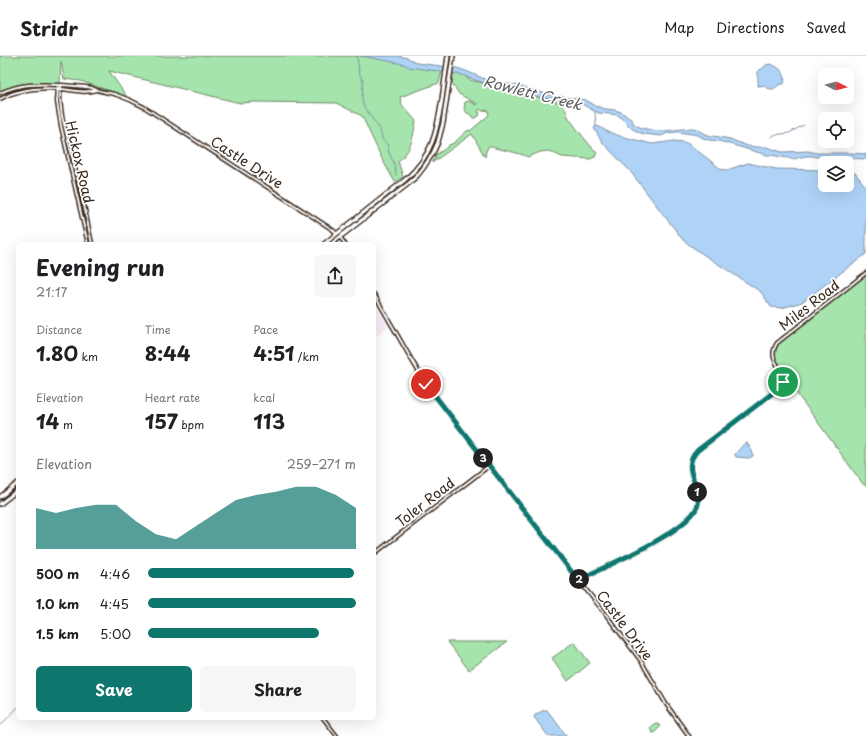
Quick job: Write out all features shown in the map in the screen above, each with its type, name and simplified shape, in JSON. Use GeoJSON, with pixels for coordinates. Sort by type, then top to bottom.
{"type":"FeatureCollection","features":[{"type":"Feature","properties":{"kind":"main road"},"geometry":{"type":"LineString","coordinates":[[333,242],[406,179],[415,170],[428,152],[437,129],[448,56]]}},
{"type":"Feature","properties":{"kind":"main road"},"geometry":{"type":"LineString","coordinates":[[328,242],[379,207],[417,176],[424,167],[431,156],[441,132],[453,56]]}},
{"type":"Feature","properties":{"kind":"main road"},"geometry":{"type":"LineString","coordinates":[[379,207],[391,195],[391,192]]}},
{"type":"Feature","properties":{"kind":"main road"},"geometry":{"type":"LineString","coordinates":[[0,497],[16,485]]}},
{"type":"Feature","properties":{"kind":"main road"},"geometry":{"type":"LineString","coordinates":[[0,504],[16,492]]}},
{"type":"Feature","properties":{"kind":"street"},"geometry":{"type":"LineString","coordinates":[[0,93],[29,84],[85,87],[96,90]]}},
{"type":"Feature","properties":{"kind":"street","name":"Hickox Road"},"geometry":{"type":"LineString","coordinates":[[59,85],[58,110],[88,242]]}},
{"type":"Feature","properties":{"kind":"street"},"geometry":{"type":"LineString","coordinates":[[0,99],[20,91],[36,89],[59,89],[87,92],[96,90]]}},
{"type":"Feature","properties":{"kind":"street","name":"Hickox Road"},"geometry":{"type":"LineString","coordinates":[[59,89],[62,116],[92,242]]}},
{"type":"Feature","properties":{"kind":"street","name":"Castle Drive"},"geometry":{"type":"LineString","coordinates":[[96,90],[120,96],[135,102],[333,230],[343,242]]}},
{"type":"Feature","properties":{"kind":"street","name":"Miles Road"},"geometry":{"type":"LineString","coordinates":[[578,580],[653,544],[670,533],[693,514],[698,502],[697,492],[690,468],[693,455],[774,392],[782,384],[782,376],[773,357],[777,343],[866,273]]}},
{"type":"Feature","properties":{"kind":"street","name":"Castle Drive"},"geometry":{"type":"LineString","coordinates":[[376,298],[426,384],[641,661],[666,704],[689,736]]}},
{"type":"Feature","properties":{"kind":"street","name":"Toler Road"},"geometry":{"type":"LineString","coordinates":[[376,552],[489,466]]}},
{"type":"Feature","properties":{"kind":"street"},"geometry":{"type":"LineString","coordinates":[[325,720],[337,736]]}},
{"type":"Feature","properties":{"kind":"shaded area"},"geometry":{"type":"Polygon","coordinates":[[[376,305],[388,326],[376,336],[376,305]]]}},
{"type":"Feature","properties":{"kind":"green space"},"geometry":{"type":"Polygon","coordinates":[[[0,56],[384,56],[442,70],[439,83],[400,97],[402,105],[416,121],[413,138],[409,148],[403,157],[398,161],[403,177],[395,182],[383,161],[362,116],[336,103],[240,103],[109,71],[127,97],[81,81],[64,79],[61,61],[60,84],[30,84],[0,92],[0,56]]]}},
{"type":"Feature","properties":{"kind":"green space"},"geometry":{"type":"Polygon","coordinates":[[[453,73],[464,75],[473,81],[485,83],[494,87],[518,91],[529,97],[541,97],[559,103],[565,109],[572,123],[597,153],[595,157],[590,159],[562,157],[549,151],[540,152],[528,157],[489,146],[485,157],[472,134],[432,163],[437,154],[454,143],[468,130],[470,131],[489,115],[488,110],[482,111],[480,109],[478,112],[480,113],[479,116],[475,118],[467,113],[464,109],[465,102],[469,101],[476,105],[477,104],[459,94],[452,83],[453,73]]]}},
{"type":"Feature","properties":{"kind":"green space"},"geometry":{"type":"Polygon","coordinates":[[[866,275],[866,486],[863,484],[784,376],[774,355],[777,346],[781,341],[866,275]]]}},
{"type":"Feature","properties":{"kind":"green space"},"geometry":{"type":"Polygon","coordinates":[[[447,642],[507,642],[469,670],[447,642]]]}},
{"type":"Feature","properties":{"kind":"green space"},"geometry":{"type":"Polygon","coordinates":[[[574,642],[590,663],[568,681],[552,658],[574,642]]]}},
{"type":"Feature","properties":{"kind":"green space"},"geometry":{"type":"Polygon","coordinates":[[[656,723],[660,727],[652,733],[650,727],[656,723]]]}},
{"type":"Feature","properties":{"kind":"water","name":"Rowlett Creek"},"geometry":{"type":"Polygon","coordinates":[[[361,56],[398,56],[408,58],[417,63],[457,68],[487,80],[515,85],[550,95],[586,100],[596,106],[621,112],[631,119],[635,125],[651,130],[664,131],[692,128],[708,135],[730,139],[747,146],[767,147],[782,152],[808,151],[817,153],[866,154],[866,159],[854,159],[854,156],[806,156],[793,159],[767,155],[719,141],[709,140],[698,135],[678,132],[668,133],[661,136],[644,134],[631,128],[618,115],[599,113],[582,104],[566,104],[556,100],[529,95],[516,90],[494,86],[466,76],[409,67],[404,64],[361,56]]]}},
{"type":"Feature","properties":{"kind":"water"},"geometry":{"type":"Polygon","coordinates":[[[771,64],[777,67],[784,74],[784,84],[780,84],[776,88],[772,89],[763,85],[758,86],[759,70],[766,65],[771,64]]]}},
{"type":"Feature","properties":{"kind":"water"},"geometry":{"type":"Polygon","coordinates":[[[596,126],[600,127],[620,136],[652,144],[674,141],[684,142],[721,169],[727,170],[748,163],[776,169],[818,170],[818,192],[854,192],[855,173],[866,187],[866,254],[802,302],[782,308],[771,307],[761,292],[683,240],[630,171],[602,142],[594,128],[596,126]]]}},
{"type":"Feature","properties":{"kind":"water"},"geometry":{"type":"Polygon","coordinates":[[[746,443],[752,451],[753,456],[749,458],[736,457],[735,454],[746,443]]]}},
{"type":"Feature","properties":{"kind":"water"},"geometry":{"type":"Polygon","coordinates":[[[544,710],[547,710],[568,736],[548,736],[534,717],[544,710]]]}},
{"type":"Feature","properties":{"kind":"waterway"},"geometry":{"type":"LineString","coordinates":[[357,56],[359,73],[363,81],[362,100],[364,107],[380,129],[382,139],[387,144],[389,153],[394,163],[396,175]]}},
{"type":"Feature","properties":{"kind":"waterway"},"geometry":{"type":"LineString","coordinates":[[595,112],[596,127]]}},
{"type":"Feature","properties":{"kind":"waterway"},"geometry":{"type":"LineString","coordinates":[[772,137],[774,135],[789,133],[804,125]]}},
{"type":"Feature","properties":{"kind":"waterway"},"geometry":{"type":"LineString","coordinates":[[0,726],[16,709]]}},
{"type":"Feature","properties":{"kind":"route"},"geometry":{"type":"LineString","coordinates":[[426,384],[578,580],[653,544],[670,533],[693,514],[697,507],[698,498],[690,468],[693,455],[774,392],[783,382]]}}]}
